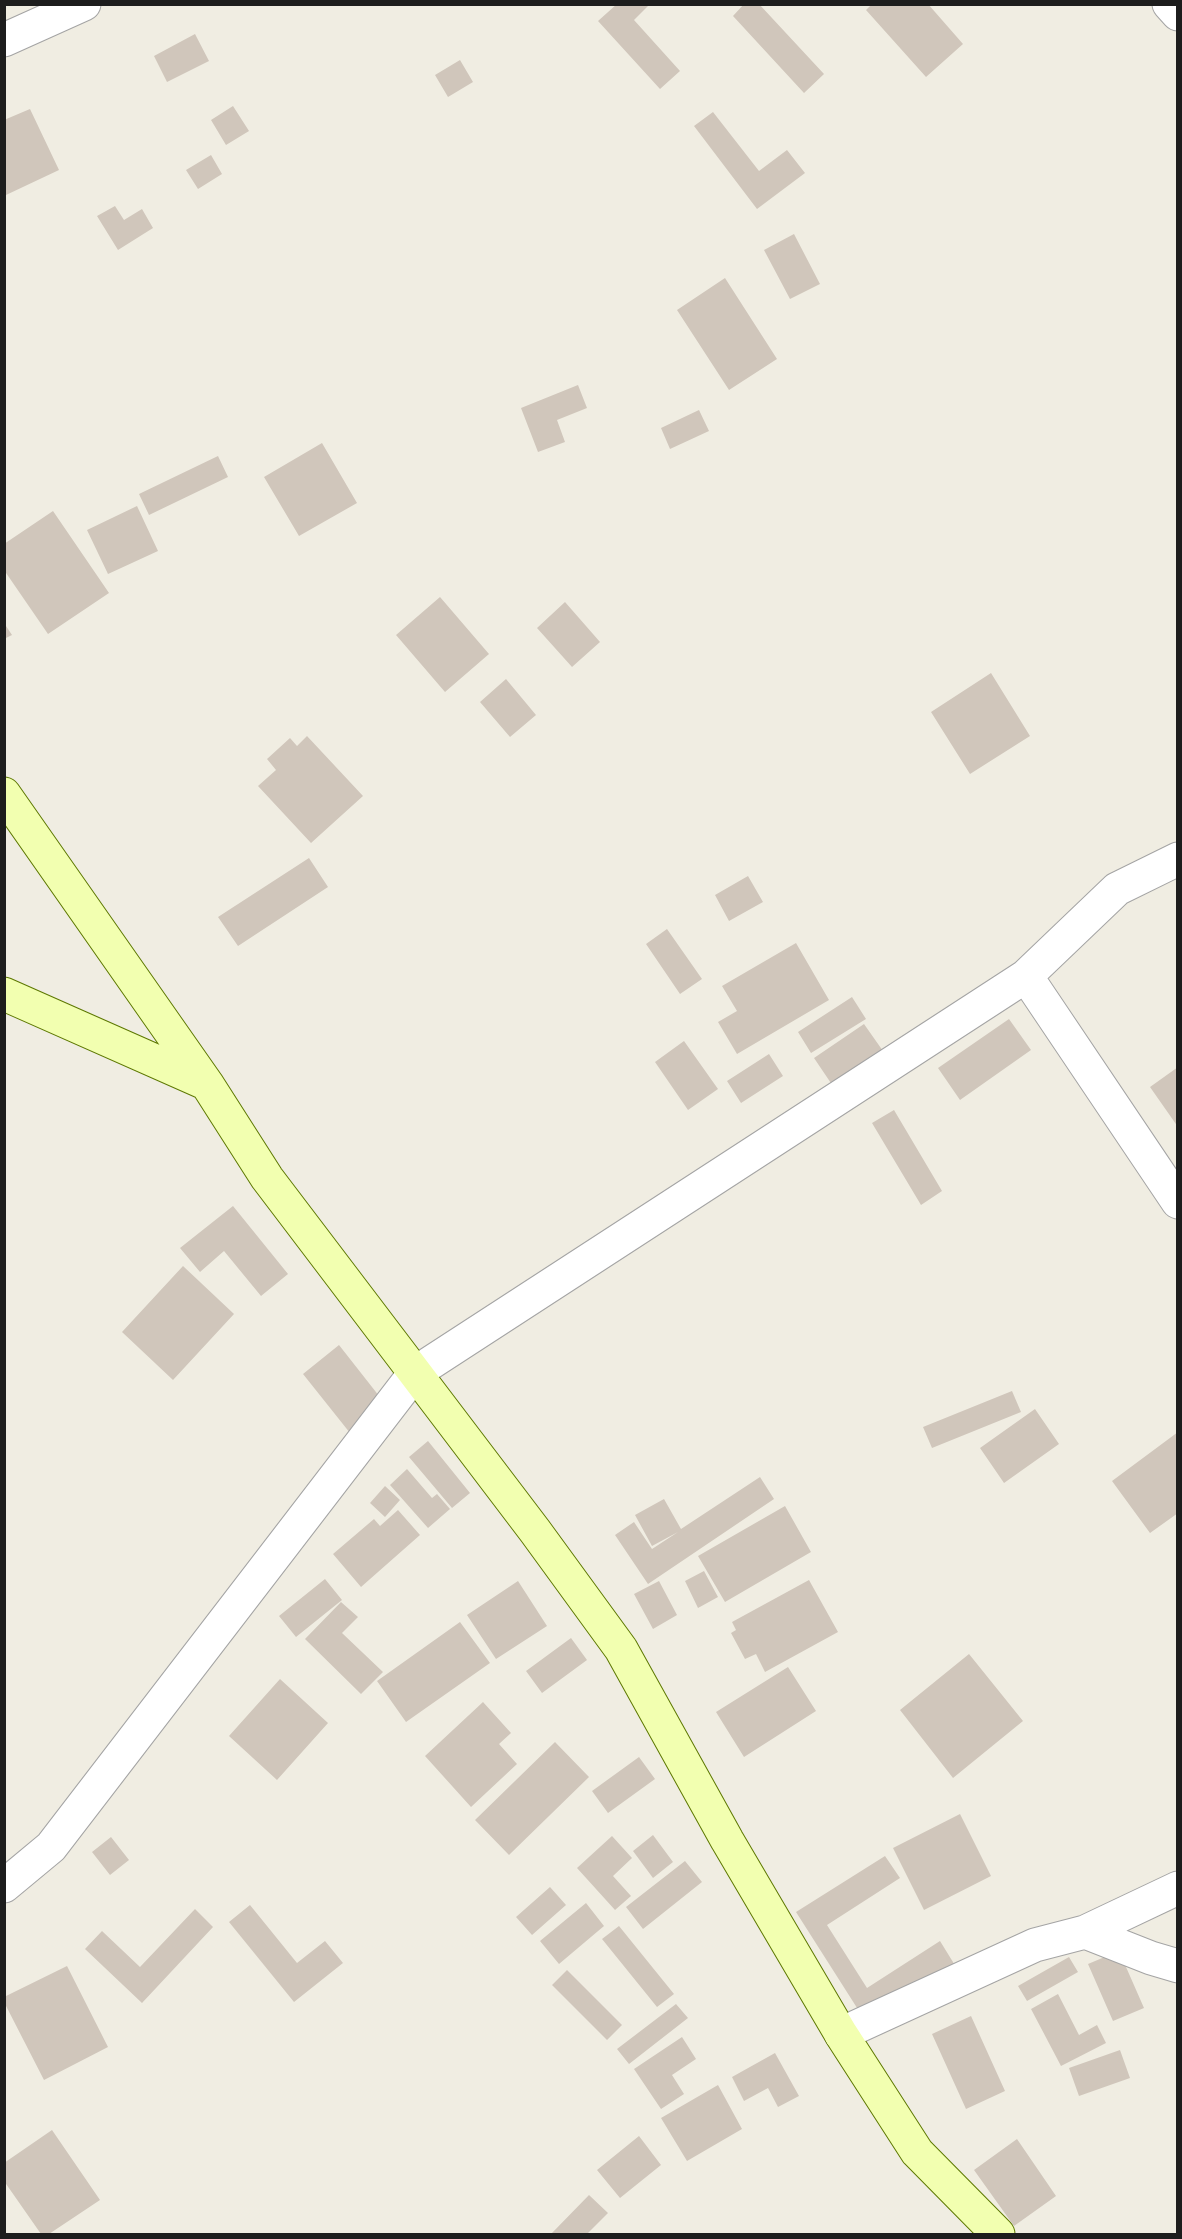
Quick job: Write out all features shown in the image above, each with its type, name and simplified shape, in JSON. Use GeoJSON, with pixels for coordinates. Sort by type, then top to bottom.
{"type":"FeatureCollection","features":[{"type":"Feature","properties":{"kind":"street"},"geometry":{"type":"LineString","coordinates":[[4,40],[84,4]]}},
{"type":"Feature","properties":{"kind":"street"},"geometry":{"type":"LineString","coordinates":[[1169,4],[1178,14]]}},
{"type":"Feature","properties":{"kind":"street"},"geometry":{"type":"LineString","coordinates":[[4,794],[207,1084],[267,1178],[535,1531],[621,1649],[727,1840],[841,2034],[917,2152],[998,2235]]}},
{"type":"Feature","properties":{"kind":"street"},"geometry":{"type":"LineString","coordinates":[[4,1886],[51,1847],[415,1373],[1026,976],[1117,889],[1178,859]]}},
{"type":"Feature","properties":{"kind":"street"},"geometry":{"type":"LineString","coordinates":[[1026,976],[1178,1202]]}},
{"type":"Feature","properties":{"kind":"street"},"geometry":{"type":"LineString","coordinates":[[4,994],[207,1084]]}},
{"type":"Feature","properties":{"kind":"street"},"geometry":{"type":"LineString","coordinates":[[841,2034],[1035,1945],[1085,1932],[1178,1888]]}},
{"type":"Feature","properties":{"kind":"street"},"geometry":{"type":"LineString","coordinates":[[1085,1932],[1150,1958],[1178,1966]]}},
{"type":"Feature","properties":{"kind":"building"},"geometry":{"type":"Polygon","coordinates":[[[617,4],[650,4],[634,20],[680,71],[660,89],[598,21],[617,4]]]}},
{"type":"Feature","properties":{"kind":"building"},"geometry":{"type":"Polygon","coordinates":[[[744,4],[759,4],[824,74],[804,93],[733,16],[744,4]]]}},
{"type":"Feature","properties":{"kind":"building"},"geometry":{"type":"Polygon","coordinates":[[[872,4],[928,4],[963,44],[926,77],[866,10],[872,4]]]}},
{"type":"Feature","properties":{"kind":"building"},"geometry":{"type":"Polygon","coordinates":[[[195,34],[209,61],[167,82],[154,56],[195,34]]]}},
{"type":"Feature","properties":{"kind":"building"},"geometry":{"type":"Polygon","coordinates":[[[460,60],[473,82],[448,97],[435,75],[460,60]]]}},
{"type":"Feature","properties":{"kind":"building"},"geometry":{"type":"Polygon","coordinates":[[[233,106],[249,131],[226,145],[211,120],[233,106]]]}},
{"type":"Feature","properties":{"kind":"building"},"geometry":{"type":"Polygon","coordinates":[[[30,109],[59,170],[6,195],[4,120],[30,109]]]}},
{"type":"Feature","properties":{"kind":"building"},"geometry":{"type":"Polygon","coordinates":[[[713,112],[759,171],[787,150],[805,173],[757,209],[694,126],[713,112]]]}},
{"type":"Feature","properties":{"kind":"building"},"geometry":{"type":"Polygon","coordinates":[[[211,155],[222,174],[198,189],[186,170],[211,155]]]}},
{"type":"Feature","properties":{"kind":"building"},"geometry":{"type":"Polygon","coordinates":[[[115,206],[124,220],[142,209],[153,228],[118,250],[97,216],[115,206]]]}},
{"type":"Feature","properties":{"kind":"building"},"geometry":{"type":"Polygon","coordinates":[[[794,234],[820,284],[790,299],[764,250],[794,234]]]}},
{"type":"Feature","properties":{"kind":"building"},"geometry":{"type":"Polygon","coordinates":[[[725,278],[777,359],[729,390],[677,310],[725,278]]]}},
{"type":"Feature","properties":{"kind":"building"},"geometry":{"type":"Polygon","coordinates":[[[578,385],[587,408],[557,420],[565,442],[538,452],[521,408],[578,385]]]}},
{"type":"Feature","properties":{"kind":"building"},"geometry":{"type":"Polygon","coordinates":[[[699,410],[709,431],[670,449],[661,428],[699,410]]]}},
{"type":"Feature","properties":{"kind":"building"},"geometry":{"type":"Polygon","coordinates":[[[322,443],[357,503],[299,536],[264,477],[322,443]]]}},
{"type":"Feature","properties":{"kind":"building"},"geometry":{"type":"Polygon","coordinates":[[[218,456],[228,477],[149,515],[139,494],[218,456]]]}},
{"type":"Feature","properties":{"kind":"building"},"geometry":{"type":"Polygon","coordinates":[[[137,506],[158,551],[108,574],[87,530],[137,506]]]}},
{"type":"Feature","properties":{"kind":"building"},"geometry":{"type":"Polygon","coordinates":[[[53,511],[109,593],[48,634],[4,570],[4,544],[53,511]]]}},
{"type":"Feature","properties":{"kind":"building"},"geometry":{"type":"Polygon","coordinates":[[[440,597],[489,654],[445,692],[396,635],[440,597]]]}},
{"type":"Feature","properties":{"kind":"building"},"geometry":{"type":"Polygon","coordinates":[[[565,602],[600,642],[572,667],[537,628],[565,602]]]}},
{"type":"Feature","properties":{"kind":"building"},"geometry":{"type":"Polygon","coordinates":[[[4,623],[12,635],[4,639],[4,623]]]}},
{"type":"Feature","properties":{"kind":"building"},"geometry":{"type":"Polygon","coordinates":[[[991,673],[1030,736],[970,774],[931,712],[991,673]]]}},
{"type":"Feature","properties":{"kind":"building"},"geometry":{"type":"Polygon","coordinates":[[[506,679],[536,715],[510,737],[480,702],[506,679]]]}},
{"type":"Feature","properties":{"kind":"building"},"geometry":{"type":"Polygon","coordinates":[[[307,736],[363,796],[311,843],[258,786],[276,770],[267,759],[290,738],[297,746],[307,736]]]}},
{"type":"Feature","properties":{"kind":"building"},"geometry":{"type":"Polygon","coordinates":[[[309,858],[328,887],[238,946],[218,917],[309,858]]]}},
{"type":"Feature","properties":{"kind":"building"},"geometry":{"type":"Polygon","coordinates":[[[748,876],[763,902],[729,921],[715,895],[748,876]]]}},
{"type":"Feature","properties":{"kind":"building"},"geometry":{"type":"Polygon","coordinates":[[[667,929],[702,979],[680,994],[646,944],[667,929]]]}},
{"type":"Feature","properties":{"kind":"building"},"geometry":{"type":"Polygon","coordinates":[[[796,943],[829,1000],[737,1054],[718,1022],[737,1011],[722,986],[796,943]]]}},
{"type":"Feature","properties":{"kind":"building"},"geometry":{"type":"Polygon","coordinates":[[[852,997],[866,1019],[811,1053],[798,1032],[852,997]]]}},
{"type":"Feature","properties":{"kind":"building"},"geometry":{"type":"Polygon","coordinates":[[[1009,1019],[1031,1050],[960,1100],[938,1068],[1009,1019]]]}},
{"type":"Feature","properties":{"kind":"building"},"geometry":{"type":"Polygon","coordinates":[[[864,1024],[890,1061],[839,1095],[814,1058],[864,1024]]]}},
{"type":"Feature","properties":{"kind":"building"},"geometry":{"type":"Polygon","coordinates":[[[684,1041],[718,1089],[688,1110],[655,1062],[684,1041]]]}},
{"type":"Feature","properties":{"kind":"building"},"geometry":{"type":"Polygon","coordinates":[[[769,1054],[783,1076],[741,1103],[727,1081],[769,1054]]]}},
{"type":"Feature","properties":{"kind":"building"},"geometry":{"type":"Polygon","coordinates":[[[1178,1067],[1178,1127],[1150,1087],[1178,1067]]]}},
{"type":"Feature","properties":{"kind":"building"},"geometry":{"type":"Polygon","coordinates":[[[894,1110],[942,1191],[921,1205],[872,1123],[894,1110]]]}},
{"type":"Feature","properties":{"kind":"building"},"geometry":{"type":"Polygon","coordinates":[[[233,1206],[288,1274],[261,1296],[224,1251],[200,1272],[180,1248],[233,1206]]]}},
{"type":"Feature","properties":{"kind":"building"},"geometry":{"type":"Polygon","coordinates":[[[183,1266],[234,1314],[173,1380],[122,1332],[183,1266]]]}},
{"type":"Feature","properties":{"kind":"building"},"geometry":{"type":"Polygon","coordinates":[[[339,1345],[394,1415],[358,1443],[303,1374],[339,1345]]]}},
{"type":"Feature","properties":{"kind":"building"},"geometry":{"type":"Polygon","coordinates":[[[1012,1391],[1021,1412],[932,1448],[923,1427],[1012,1391]]]}},
{"type":"Feature","properties":{"kind":"building"},"geometry":{"type":"Polygon","coordinates":[[[1035,1409],[1059,1444],[1004,1483],[980,1448],[1035,1409]]]}},
{"type":"Feature","properties":{"kind":"building"},"geometry":{"type":"Polygon","coordinates":[[[1178,1432],[1178,1513],[1150,1533],[1112,1481],[1178,1432]]]}},
{"type":"Feature","properties":{"kind":"building"},"geometry":{"type":"Polygon","coordinates":[[[428,1441],[470,1493],[452,1508],[409,1457],[428,1441]]]}},
{"type":"Feature","properties":{"kind":"building"},"geometry":{"type":"Polygon","coordinates":[[[407,1469],[432,1498],[437,1494],[450,1509],[428,1528],[390,1485],[407,1469]]]}},
{"type":"Feature","properties":{"kind":"building"},"geometry":{"type":"Polygon","coordinates":[[[760,1477],[774,1499],[648,1584],[615,1535],[634,1522],[652,1549],[678,1532],[652,1546],[635,1515],[664,1499],[681,1529],[760,1477]]]}},
{"type":"Feature","properties":{"kind":"building"},"geometry":{"type":"Polygon","coordinates":[[[385,1486],[400,1500],[385,1517],[370,1503],[385,1486]]]}},
{"type":"Feature","properties":{"kind":"building"},"geometry":{"type":"Polygon","coordinates":[[[785,1506],[811,1552],[725,1602],[698,1556],[785,1506]]]}},
{"type":"Feature","properties":{"kind":"building"},"geometry":{"type":"Polygon","coordinates":[[[398,1510],[420,1535],[361,1587],[333,1554],[374,1519],[380,1526],[398,1510]]]}},
{"type":"Feature","properties":{"kind":"building"},"geometry":{"type":"Polygon","coordinates":[[[704,1571],[718,1597],[698,1608],[685,1581],[704,1571]]]}},
{"type":"Feature","properties":{"kind":"building"},"geometry":{"type":"Polygon","coordinates":[[[325,1579],[342,1600],[296,1637],[279,1616],[325,1579]]]}},
{"type":"Feature","properties":{"kind":"building"},"geometry":{"type":"Polygon","coordinates":[[[809,1580],[838,1632],[765,1672],[756,1654],[745,1659],[731,1633],[736,1630],[732,1622],[809,1580]]]}},
{"type":"Feature","properties":{"kind":"building"},"geometry":{"type":"Polygon","coordinates":[[[518,1581],[547,1626],[496,1659],[467,1615],[518,1581]]]}},
{"type":"Feature","properties":{"kind":"building"},"geometry":{"type":"Polygon","coordinates":[[[659,1581],[677,1615],[653,1629],[634,1594],[659,1581]]]}},
{"type":"Feature","properties":{"kind":"building"},"geometry":{"type":"Polygon","coordinates":[[[341,1602],[358,1617],[342,1633],[383,1672],[361,1694],[305,1639],[341,1602]]]}},
{"type":"Feature","properties":{"kind":"building"},"geometry":{"type":"Polygon","coordinates":[[[460,1622],[490,1663],[406,1722],[377,1681],[460,1622]]]}},
{"type":"Feature","properties":{"kind":"building"},"geometry":{"type":"Polygon","coordinates":[[[571,1638],[587,1660],[542,1693],[526,1671],[571,1638]]]}},
{"type":"Feature","properties":{"kind":"building"},"geometry":{"type":"Polygon","coordinates":[[[969,1654],[1023,1721],[953,1778],[900,1710],[969,1654]]]}},
{"type":"Feature","properties":{"kind":"building"},"geometry":{"type":"Polygon","coordinates":[[[788,1667],[816,1711],[744,1757],[716,1712],[788,1667]]]}},
{"type":"Feature","properties":{"kind":"building"},"geometry":{"type":"Polygon","coordinates":[[[280,1679],[328,1723],[277,1780],[229,1736],[280,1679]]]}},
{"type":"Feature","properties":{"kind":"building"},"geometry":{"type":"Polygon","coordinates":[[[483,1702],[511,1733],[499,1744],[517,1764],[471,1807],[425,1756],[483,1702]]]}},
{"type":"Feature","properties":{"kind":"building"},"geometry":{"type":"Polygon","coordinates":[[[555,1742],[589,1777],[509,1855],[475,1820],[555,1742]]]}},
{"type":"Feature","properties":{"kind":"building"},"geometry":{"type":"Polygon","coordinates":[[[639,1757],[655,1779],[608,1813],[592,1791],[639,1757]]]}},
{"type":"Feature","properties":{"kind":"building"},"geometry":{"type":"Polygon","coordinates":[[[960,1814],[991,1876],[924,1910],[893,1848],[960,1814]]]}},
{"type":"Feature","properties":{"kind":"building"},"geometry":{"type":"Polygon","coordinates":[[[653,1835],[673,1862],[653,1878],[633,1851],[653,1835]]]}},
{"type":"Feature","properties":{"kind":"building"},"geometry":{"type":"Polygon","coordinates":[[[612,1836],[632,1858],[613,1876],[631,1896],[615,1910],[577,1868],[612,1836]]]}},
{"type":"Feature","properties":{"kind":"building"},"geometry":{"type":"Polygon","coordinates":[[[111,1837],[129,1860],[110,1875],[92,1852],[111,1837]]]}},
{"type":"Feature","properties":{"kind":"building"},"geometry":{"type":"Polygon","coordinates":[[[885,1856],[900,1878],[827,1925],[867,1988],[940,1941],[961,1975],[873,2033],[796,1912],[885,1856]]]}},
{"type":"Feature","properties":{"kind":"building"},"geometry":{"type":"Polygon","coordinates":[[[685,1861],[702,1882],[643,1929],[626,1907],[685,1861]]]}},
{"type":"Feature","properties":{"kind":"building"},"geometry":{"type":"Polygon","coordinates":[[[550,1887],[566,1905],[532,1935],[516,1917],[550,1887]]]}},
{"type":"Feature","properties":{"kind":"building"},"geometry":{"type":"Polygon","coordinates":[[[586,1903],[604,1926],[559,1964],[540,1941],[586,1903]]]}},
{"type":"Feature","properties":{"kind":"building"},"geometry":{"type":"Polygon","coordinates":[[[250,1905],[297,1963],[325,1941],[343,1963],[294,2002],[229,1922],[250,1905]]]}},
{"type":"Feature","properties":{"kind":"building"},"geometry":{"type":"Polygon","coordinates":[[[195,1909],[213,1927],[142,2003],[85,1949],[102,1931],[140,1967],[195,1909]]]}},
{"type":"Feature","properties":{"kind":"building"},"geometry":{"type":"Polygon","coordinates":[[[619,1926],[674,1994],[657,2007],[602,1939],[619,1926]]]}},
{"type":"Feature","properties":{"kind":"building"},"geometry":{"type":"Polygon","coordinates":[[[1119,1951],[1144,2008],[1113,2021],[1088,1964],[1119,1951]]]}},
{"type":"Feature","properties":{"kind":"building"},"geometry":{"type":"Polygon","coordinates":[[[1069,1957],[1078,1972],[1027,2001],[1018,1986],[1069,1957]]]}},
{"type":"Feature","properties":{"kind":"building"},"geometry":{"type":"Polygon","coordinates":[[[67,1966],[108,2047],[44,2080],[4,2002],[4,1997],[67,1966]]]}},
{"type":"Feature","properties":{"kind":"building"},"geometry":{"type":"Polygon","coordinates":[[[567,1970],[622,2025],[607,2040],[552,1985],[567,1970]]]}},
{"type":"Feature","properties":{"kind":"building"},"geometry":{"type":"Polygon","coordinates":[[[1058,1994],[1079,2035],[1097,2025],[1106,2043],[1061,2066],[1031,2009],[1058,1994]]]}},
{"type":"Feature","properties":{"kind":"building"},"geometry":{"type":"Polygon","coordinates":[[[676,2004],[688,2018],[629,2064],[617,2049],[676,2004]]]}},
{"type":"Feature","properties":{"kind":"building"},"geometry":{"type":"Polygon","coordinates":[[[971,2016],[1005,2091],[966,2109],[932,2034],[971,2016]]]}},
{"type":"Feature","properties":{"kind":"building"},"geometry":{"type":"Polygon","coordinates":[[[682,2037],[696,2059],[672,2075],[684,2094],[661,2109],[634,2069],[682,2037]]]}},
{"type":"Feature","properties":{"kind":"building"},"geometry":{"type":"Polygon","coordinates":[[[1120,2050],[1130,2078],[1079,2096],[1069,2068],[1120,2050]]]}},
{"type":"Feature","properties":{"kind":"building"},"geometry":{"type":"Polygon","coordinates":[[[775,2053],[799,2096],[778,2107],[768,2088],[744,2101],[732,2077],[775,2053]]]}},
{"type":"Feature","properties":{"kind":"building"},"geometry":{"type":"Polygon","coordinates":[[[718,2085],[742,2129],[687,2161],[661,2118],[718,2085]]]}},
{"type":"Feature","properties":{"kind":"building"},"geometry":{"type":"Polygon","coordinates":[[[52,2130],[100,2200],[49,2234],[41,2234],[4,2181],[4,2163],[52,2130]]]}},
{"type":"Feature","properties":{"kind":"building"},"geometry":{"type":"Polygon","coordinates":[[[639,2136],[661,2165],[620,2198],[597,2170],[639,2136]]]}},
{"type":"Feature","properties":{"kind":"building"},"geometry":{"type":"Polygon","coordinates":[[[1017,2139],[1056,2196],[1014,2226],[974,2170],[1017,2139]]]}},
{"type":"Feature","properties":{"kind":"building"},"geometry":{"type":"Polygon","coordinates":[[[589,2195],[608,2213],[587,2234],[551,2234],[589,2195]]]}}]}
